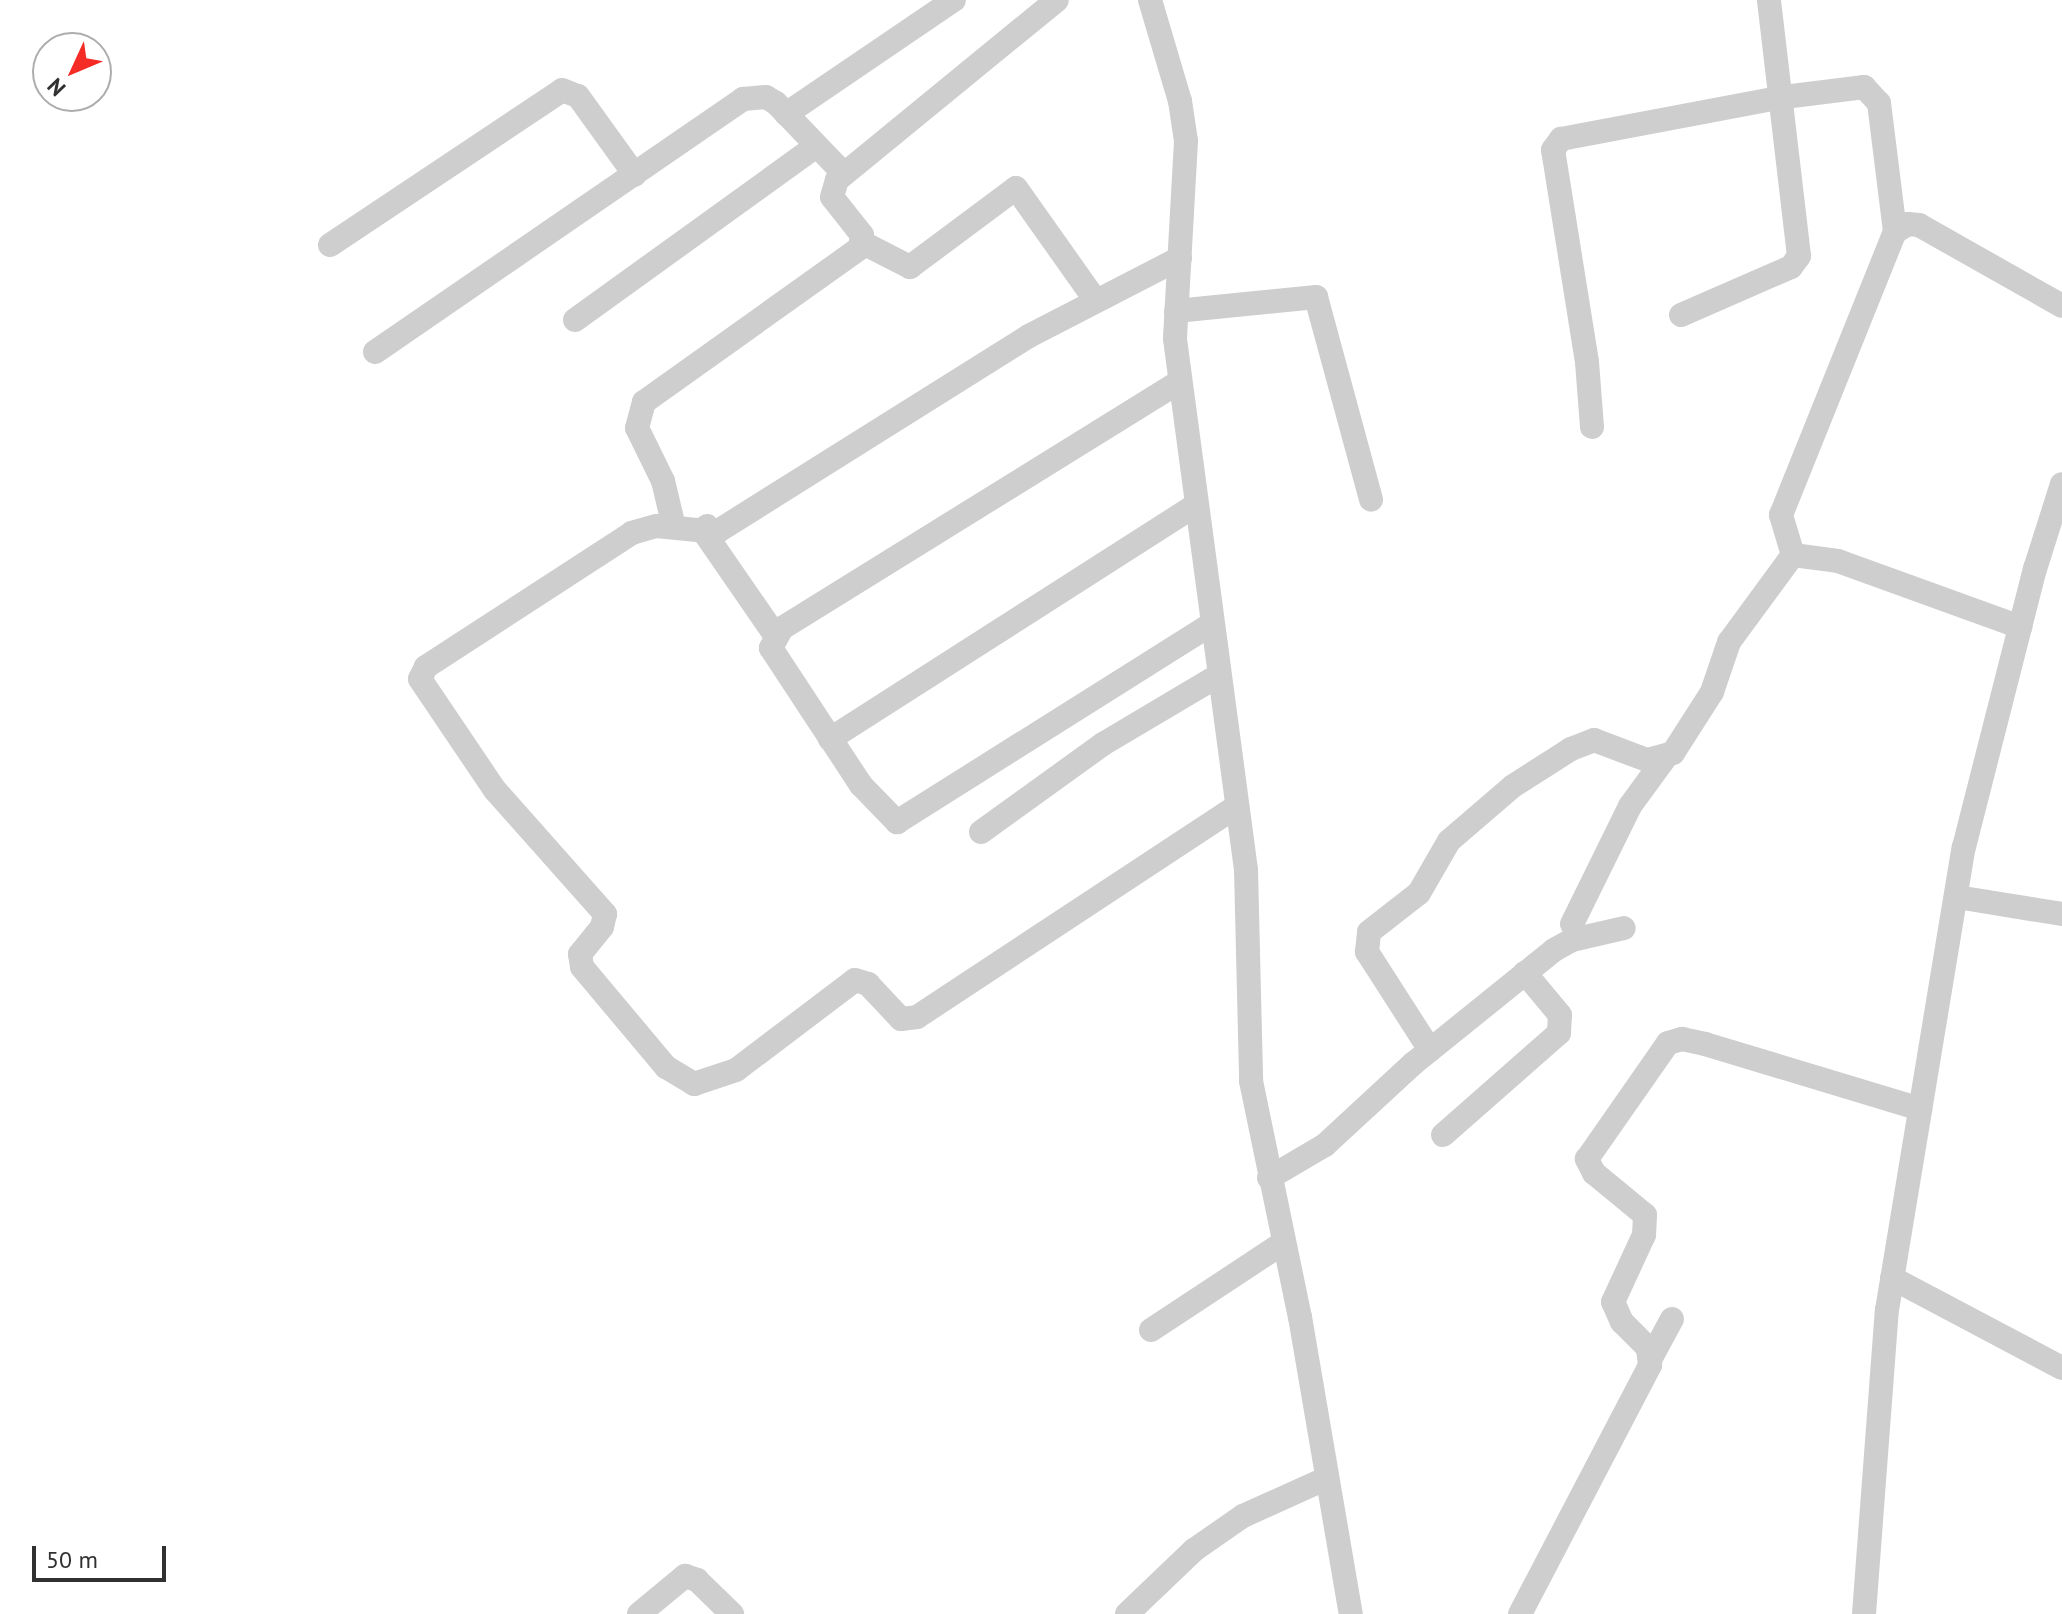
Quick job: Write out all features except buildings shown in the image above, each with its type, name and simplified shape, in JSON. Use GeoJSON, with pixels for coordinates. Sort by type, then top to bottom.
{"type":"FeatureCollection","features":[{"type":"Feature","properties":{"kind":"street"},"geometry":{"type":"LineString","coordinates":[[786,114],[954,0]]}},
{"type":"Feature","properties":{"kind":"street"},"geometry":{"type":"LineString","coordinates":[[1057,0],[844,174],[832,197],[863,243],[910,267],[1016,188],[1096,301]]}},
{"type":"Feature","properties":{"kind":"street"},"geometry":{"type":"LineString","coordinates":[[1150,0],[1180,101],[1186,141],[1176,311],[1179,382],[1246,870],[1251,1081],[1351,1614]]}},
{"type":"Feature","properties":{"kind":"street"},"geometry":{"type":"LineString","coordinates":[[1681,315],[1797,262],[1784,97],[1769,0]]}},
{"type":"Feature","properties":{"kind":"street"},"geometry":{"type":"LineString","coordinates":[[1592,427],[1587,362],[1554,163],[1557,143],[1569,135],[1784,97],[1864,87],[1876,95],[1895,232],[1781,515],[1793,555]]}},
{"type":"Feature","properties":{"kind":"street"},"geometry":{"type":"LineString","coordinates":[[330,245],[562,90],[578,96],[635,175]]}},
{"type":"Feature","properties":{"kind":"street"},"geometry":{"type":"LineString","coordinates":[[375,352],[743,99],[766,97],[844,174]]}},
{"type":"Feature","properties":{"kind":"street"},"geometry":{"type":"LineString","coordinates":[[575,320],[816,146]]}},
{"type":"Feature","properties":{"kind":"street"},"geometry":{"type":"LineString","coordinates":[[1895,232],[1908,224],[1919,225],[2062,306]]}},
{"type":"Feature","properties":{"kind":"street"},"geometry":{"type":"LineString","coordinates":[[674,527],[663,481],[637,428],[639,411],[863,243]]}},
{"type":"Feature","properties":{"kind":"street"},"geometry":{"type":"LineString","coordinates":[[1180,258],[1029,336],[707,530],[674,527],[632,533],[426,667],[420,679],[495,790],[605,914],[602,927],[580,954],[582,967],[684,1083],[709,1082],[736,1070],[855,980],[868,984],[901,1019],[917,1017],[1237,806]]}},
{"type":"Feature","properties":{"kind":"street"},"geometry":{"type":"LineString","coordinates":[[1176,311],[1316,297],[1371,500]]}},
{"type":"Feature","properties":{"kind":"street"},"geometry":{"type":"LineString","coordinates":[[775,635],[1179,382]]}},
{"type":"Feature","properties":{"kind":"street"},"geometry":{"type":"LineString","coordinates":[[1864,1614],[1892,1278],[1964,847],[2020,627],[2062,484]]}},
{"type":"Feature","properties":{"kind":"street"},"geometry":{"type":"LineString","coordinates":[[830,739],[1195,506]]}},
{"type":"Feature","properties":{"kind":"street"},"geometry":{"type":"LineString","coordinates":[[707,530],[775,635],[773,655],[878,806],[897,822],[1211,624]]}},
{"type":"Feature","properties":{"kind":"street"},"geometry":{"type":"LineString","coordinates":[[1793,555],[1838,561],[2020,627]]}},
{"type":"Feature","properties":{"kind":"street"},"geometry":{"type":"LineString","coordinates":[[1572,924],[1630,806],[1665,758],[1682,745],[1712,692],[1729,642],[1793,555]]}},
{"type":"Feature","properties":{"kind":"street"},"geometry":{"type":"LineString","coordinates":[[981,832],[1103,744],[1219,675]]}},
{"type":"Feature","properties":{"kind":"street"},"geometry":{"type":"LineString","coordinates":[[1430,1050],[1367,952],[1369,932],[1419,893],[1449,841],[1513,786],[1571,749],[1594,740],[1647,760],[1665,758]]}},
{"type":"Feature","properties":{"kind":"street"},"geometry":{"type":"LineString","coordinates":[[1957,897],[2062,914]]}},
{"type":"Feature","properties":{"kind":"street"},"geometry":{"type":"LineString","coordinates":[[1269,1178],[1325,1145],[1430,1050],[1525,973],[1572,940],[1624,928]]}},
{"type":"Feature","properties":{"kind":"street"},"geometry":{"type":"LineString","coordinates":[[1443,1135],[1559,1033],[1560,1015],[1525,973]]}},
{"type":"Feature","properties":{"kind":"street"},"geometry":{"type":"LineString","coordinates":[[1652,1356],[1622,1322],[1613,1302],[1644,1235],[1645,1215],[1594,1173],[1587,1159],[1668,1043],[1682,1039],[1705,1044],[1920,1109]]}},
{"type":"Feature","properties":{"kind":"street"},"geometry":{"type":"LineString","coordinates":[[1151,1330],[1283,1243]]}},
{"type":"Feature","properties":{"kind":"street"},"geometry":{"type":"LineString","coordinates":[[1892,1278],[2062,1368]]}},
{"type":"Feature","properties":{"kind":"street"},"geometry":{"type":"LineString","coordinates":[[1520,1614],[1595,1477],[1672,1319]]}},
{"type":"Feature","properties":{"kind":"street"},"geometry":{"type":"LineString","coordinates":[[1127,1614],[1194,1550],[1243,1516],[1327,1478]]}},
{"type":"Feature","properties":{"kind":"street"},"geometry":{"type":"LineString","coordinates":[[639,1614],[685,1576],[697,1580],[732,1614]]}}]}
